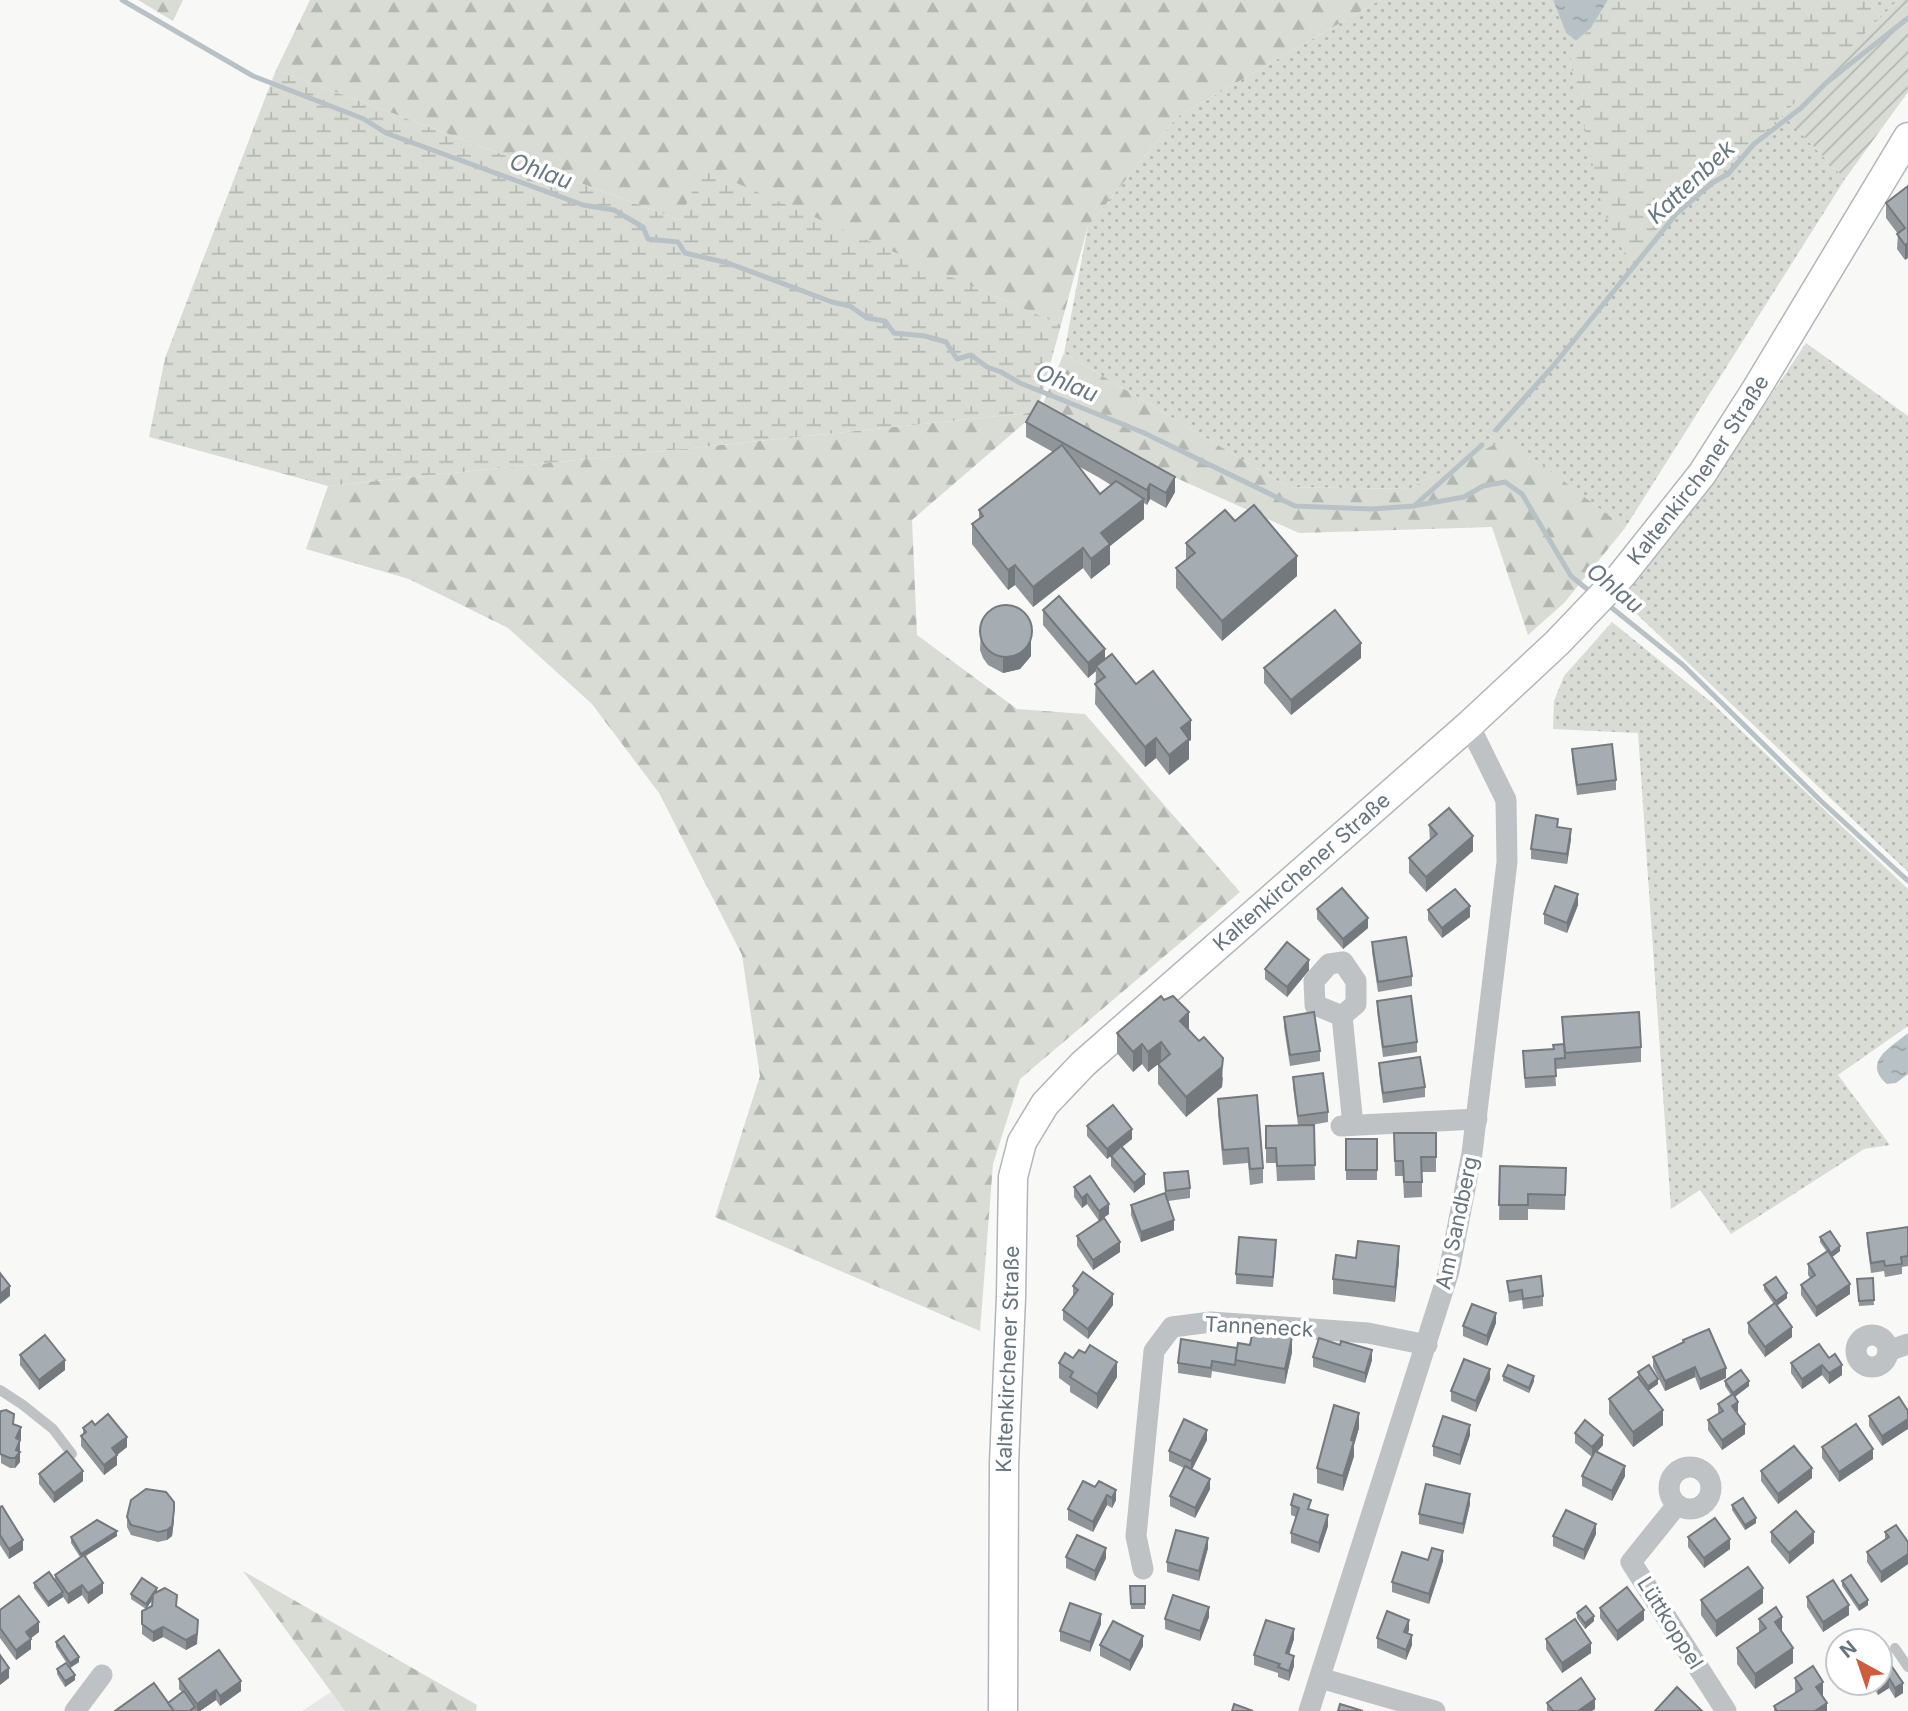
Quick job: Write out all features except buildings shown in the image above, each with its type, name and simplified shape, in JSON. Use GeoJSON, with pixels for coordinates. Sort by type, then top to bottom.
{"type":"FeatureCollection","features":[{"type":"Feature","properties":{"kind":"main road","name":"Kaltenkirchener Straße"},"geometry":{"type":"LineString","coordinates":[[1003,1711],[1004,1465],[1013,1177],[1022,1142],[1045,1104],[1083,1064],[1469,725],[1557,643],[1620,576],[1702,474],[1757,388],[1908,136]]}},
{"type":"Feature","properties":{"kind":"street","name":"Am Sandberg"},"geometry":{"type":"LineString","coordinates":[[1309,1711],[1449,1271],[1472,1153],[1507,862],[1506,800],[1469,725]]}},
{"type":"Feature","properties":{"kind":"street"},"geometry":{"type":"LineString","coordinates":[[1342,1016],[1347,1125],[1477,1119]]}},
{"type":"Feature","properties":{"kind":"street","name":"Tanneneck"},"geometry":{"type":"LineString","coordinates":[[1143,1569],[1136,1536],[1154,1352],[1171,1327],[1210,1322],[1341,1331],[1368,1333],[1426,1345]]}},
{"type":"Feature","properties":{"kind":"street","name":"Lüttkoppel"},"geometry":{"type":"LineString","coordinates":[[1677,1505],[1631,1562],[1726,1711]]}},
{"type":"Feature","properties":{"kind":"street"},"geometry":{"type":"LineString","coordinates":[[75,1711],[102,1675]]}},
{"type":"Feature","properties":{"kind":"street"},"geometry":{"type":"LineString","coordinates":[[1320,1678],[1436,1711]]}},
{"type":"Feature","properties":{"kind":"lane"},"geometry":{"type":"LineString","coordinates":[[0,1390],[53,1429],[72,1454]]}},
{"type":"Feature","properties":{"kind":"lane"},"geometry":{"type":"LineString","coordinates":[[1895,1648],[1908,1667]]}},
{"type":"Feature","properties":{"kind":"shaded area"},"geometry":{"type":"Polygon","coordinates":[[[331,1692],[345,1711],[302,1711],[331,1692]]]}},
{"type":"Feature","properties":{"kind":"green space"},"geometry":{"type":"Polygon","coordinates":[[[138,0],[183,0],[173,21],[138,0]]]}},
{"type":"Feature","properties":{"kind":"green space"},"geometry":{"type":"Polygon","coordinates":[[[310,0],[1380,0],[1177,117],[1088,226],[1061,325],[702,169],[680,220],[276,70],[310,0]]]}},
{"type":"Feature","properties":{"kind":"green space"},"geometry":{"type":"Polygon","coordinates":[[[1380,0],[1553,0],[1566,33],[1576,41],[1570,63],[1629,263],[1660,225],[1783,115],[1845,179],[1625,528],[1507,439],[1409,489],[1288,487],[1064,353],[1088,226],[1177,117],[1380,0]]]}},
{"type":"Feature","properties":{"kind":"green space"},"geometry":{"type":"Polygon","coordinates":[[[1608,0],[1865,0],[1882,17],[1783,115],[1661,225],[1629,263],[1603,211],[1570,62],[1576,41],[1591,28],[1608,0]]]}},
{"type":"Feature","properties":{"kind":"green space"},"geometry":{"type":"Polygon","coordinates":[[[1865,0],[1898,0],[1882,17],[1865,0]]]}},
{"type":"Feature","properties":{"kind":"green space"},"geometry":{"type":"Polygon","coordinates":[[[1898,0],[1908,0],[1908,92],[1845,179],[1783,115],[1898,0]]]}},
{"type":"Feature","properties":{"kind":"green space"},"geometry":{"type":"Polygon","coordinates":[[[276,70],[680,220],[702,168],[1061,325],[1037,412],[328,486],[149,437],[165,358],[276,70]]]}},
{"type":"Feature","properties":{"kind":"green space"},"geometry":{"type":"Polygon","coordinates":[[[1806,343],[1908,416],[1908,872],[1622,600],[1704,495],[1806,343]]]}},
{"type":"Feature","properties":{"kind":"green space"},"geometry":{"type":"Polygon","coordinates":[[[1064,353],[1288,487],[1409,489],[1507,438],[1625,528],[1564,603],[1528,635],[1492,527],[1299,533],[1038,416],[1064,353]]]}},
{"type":"Feature","properties":{"kind":"green space"},"geometry":{"type":"Polygon","coordinates":[[[1037,412],[912,520],[917,635],[1017,709],[1085,714],[1240,892],[1020,1079],[993,1164],[980,1331],[715,1217],[760,1076],[742,955],[659,793],[592,704],[508,628],[409,579],[306,549],[328,486],[1037,412]]]}},
{"type":"Feature","properties":{"kind":"green space"},"geometry":{"type":"Polygon","coordinates":[[[1612,622],[1711,702],[1908,889],[1908,1026],[1838,1075],[1890,1145],[1864,1149],[1731,1234],[1700,1190],[1671,1209],[1638,733],[1553,729],[1554,701],[1564,676],[1612,622]]]}},
{"type":"Feature","properties":{"kind":"green space"},"geometry":{"type":"Polygon","coordinates":[[[243,1571],[477,1705],[476,1711],[345,1711],[243,1571]]]}},
{"type":"Feature","properties":{"kind":"water"},"geometry":{"type":"Polygon","coordinates":[[[1553,0],[1608,0],[1591,28],[1576,41],[1566,33],[1553,0]]]}},
{"type":"Feature","properties":{"kind":"water"},"geometry":{"type":"Polygon","coordinates":[[[1908,1033],[1908,1074],[1896,1083],[1887,1084],[1877,1069],[1878,1062],[1887,1050],[1908,1033]]]}},
{"type":"Feature","properties":{"kind":"waterway","name":"Ohlau"},"geometry":{"type":"LineString","coordinates":[[122,0],[253,76],[364,119],[386,133],[583,205],[614,210],[643,227],[648,239],[678,242],[685,253],[728,263],[832,302],[850,306],[867,318],[885,321],[894,333],[925,336],[946,342],[957,359],[971,355],[987,367],[1020,383],[1142,432],[1295,506],[1372,509],[1413,506],[1464,497],[1483,486],[1505,482],[1522,494],[1571,576],[1593,594]]}},
{"type":"Feature","properties":{"kind":"waterway","name":"Kattenbek"},"geometry":{"type":"LineString","coordinates":[[1496,430],[1554,365],[1677,213],[1712,183],[1728,174],[1754,144],[1801,108],[1826,83],[1908,18]]}},
{"type":"Feature","properties":{"kind":"waterway","name":"Kattenbek"},"geometry":{"type":"LineString","coordinates":[[1414,506],[1482,445]]}},
{"type":"Feature","properties":{"kind":"waterway","name":"Ohlau"},"geometry":{"type":"LineString","coordinates":[[1607,604],[1683,665],[1821,801],[1908,881]]}}]}
